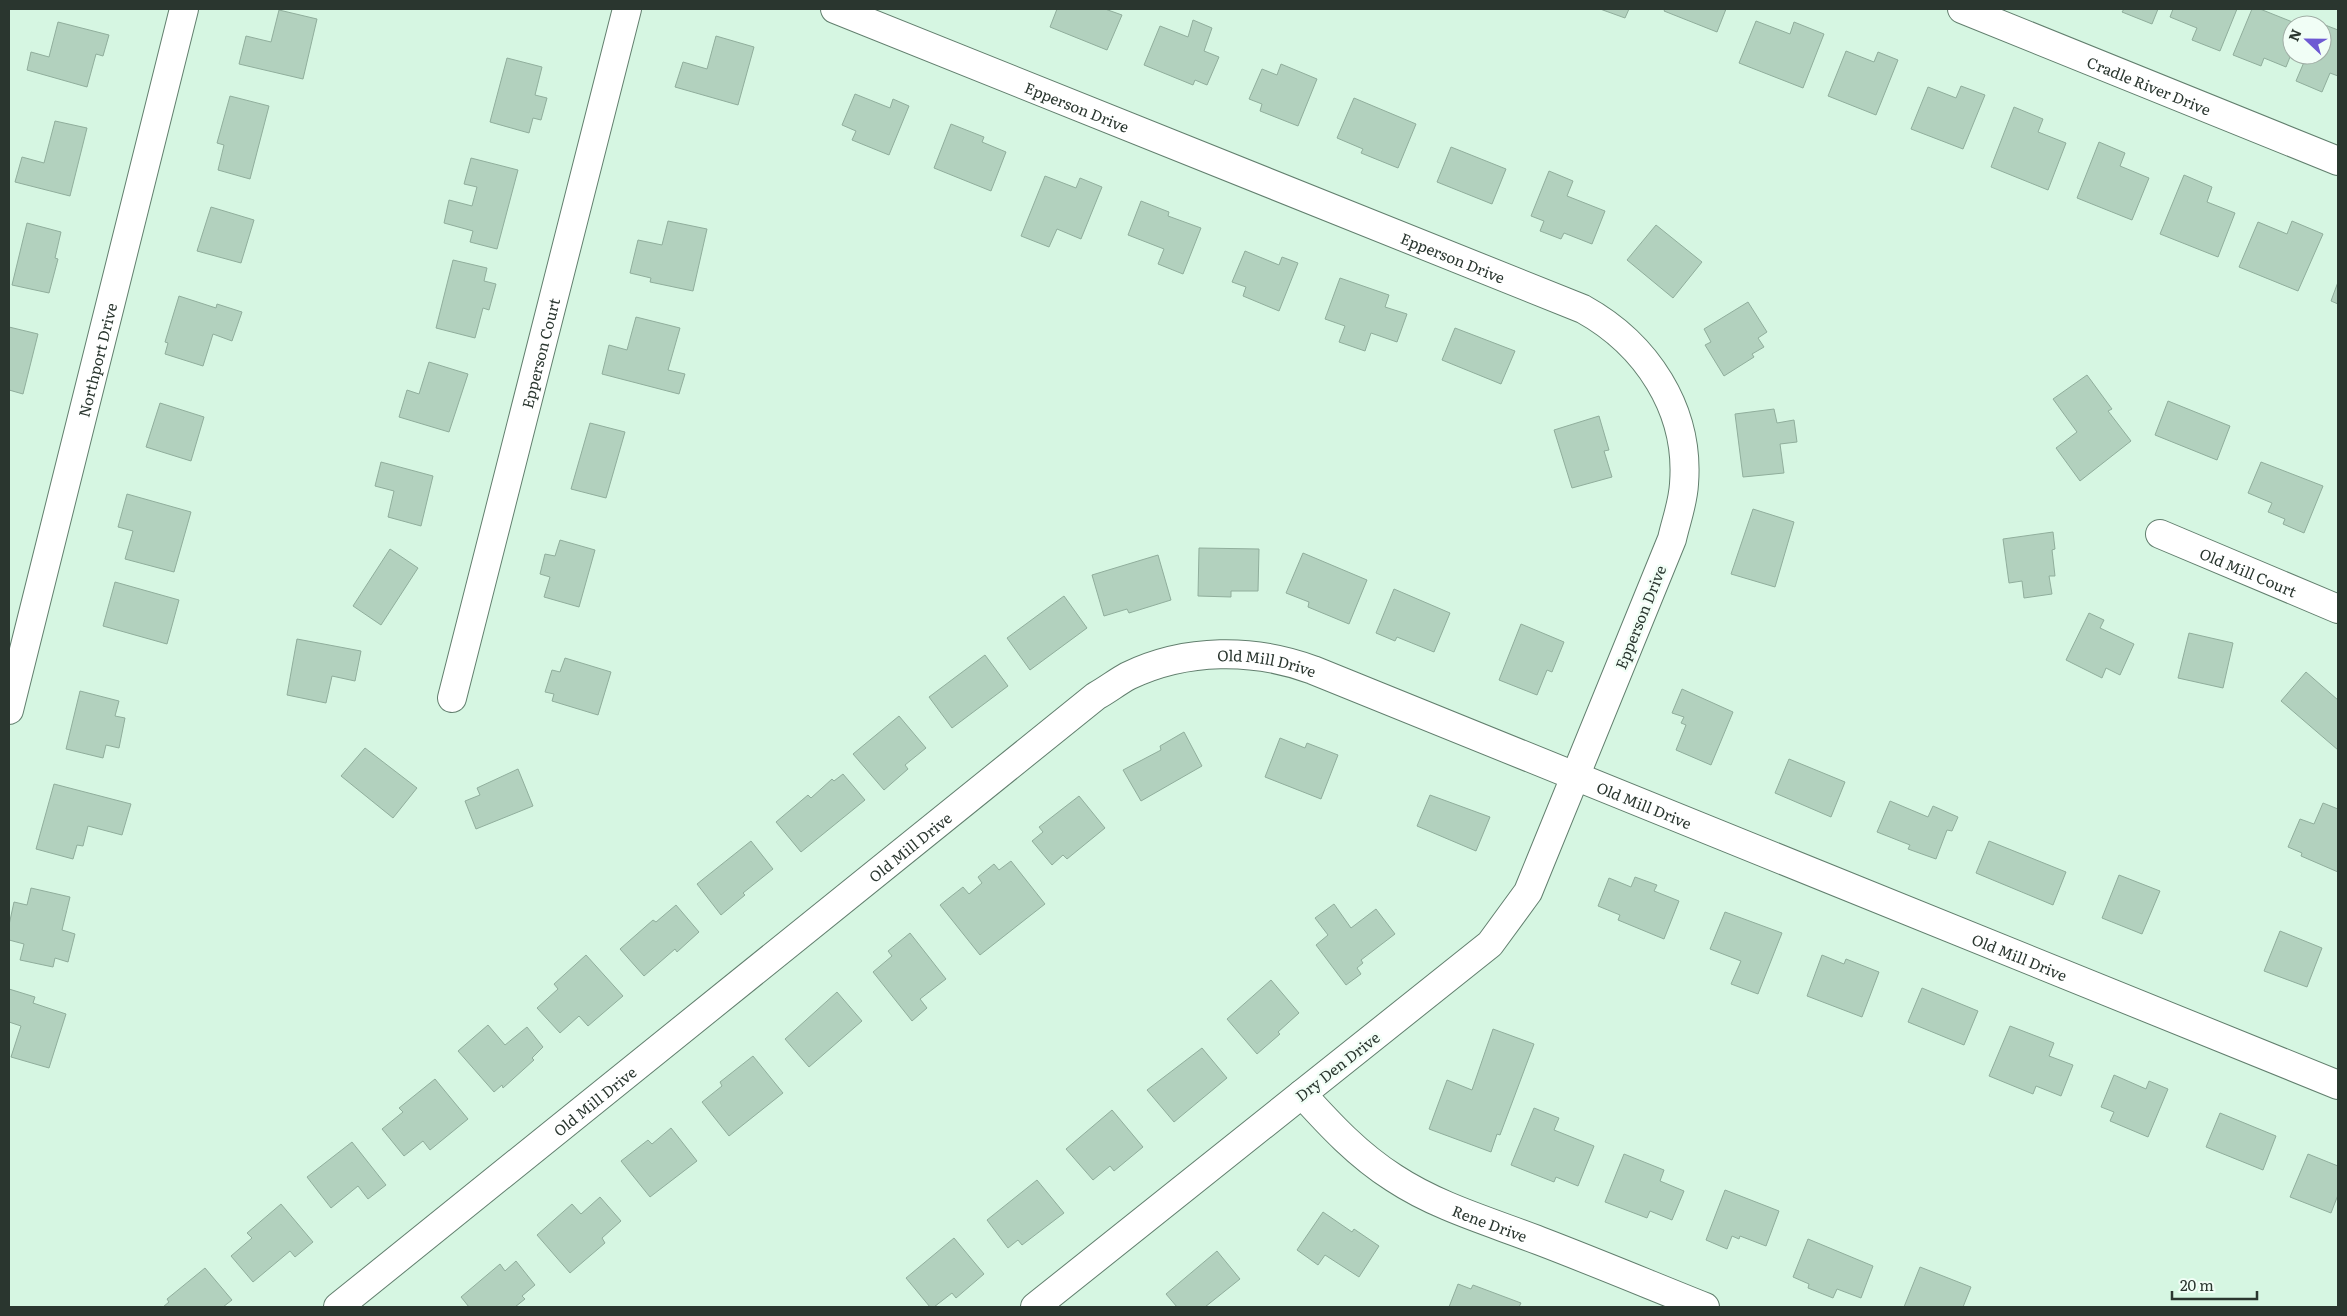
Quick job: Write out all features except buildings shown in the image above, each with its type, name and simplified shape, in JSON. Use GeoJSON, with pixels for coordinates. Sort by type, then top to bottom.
{"type":"FeatureCollection","features":[{"type":"Feature","properties":{"kind":"street","name":"Northport Drive"},"geometry":{"type":"LineString","coordinates":[[9,710],[184,9]]}},
{"type":"Feature","properties":{"kind":"street","name":"Epperson Court"},"geometry":{"type":"LineString","coordinates":[[452,698],[627,9]]}},
{"type":"Feature","properties":{"kind":"street","name":"Epperson Drive"},"geometry":{"type":"LineString","coordinates":[[836,9],[1571,304],[1607,323],[1637,349],[1661,382],[1677,420],[1683,446],[1684,487],[1680,514],[1672,539],[1574,775]]}},
{"type":"Feature","properties":{"kind":"street","name":"Cradle River Drive"},"geometry":{"type":"LineString","coordinates":[[1962,9],[2338,161]]}},
{"type":"Feature","properties":{"kind":"street","name":"Old Mill Court"},"geometry":{"type":"LineString","coordinates":[[2160,534],[2338,609]]}},
{"type":"Feature","properties":{"kind":"street","name":"Old Mill Drive"},"geometry":{"type":"LineString","coordinates":[[338,1307],[1085,704],[1130,675],[1167,662],[1207,655],[1247,654],[1287,661],[2338,1084]]}},
{"type":"Feature","properties":{"kind":"street","name":"Dry Den Drive"},"geometry":{"type":"LineString","coordinates":[[1034,1307],[1490,944],[1528,892],[1574,775]]}},
{"type":"Feature","properties":{"kind":"street","name":"Rene Drive"},"geometry":{"type":"LineString","coordinates":[[1302,1094],[1322,1118],[1352,1146],[1379,1168],[1416,1191],[1446,1205],[1570,1252],[1705,1307]]}}]}
